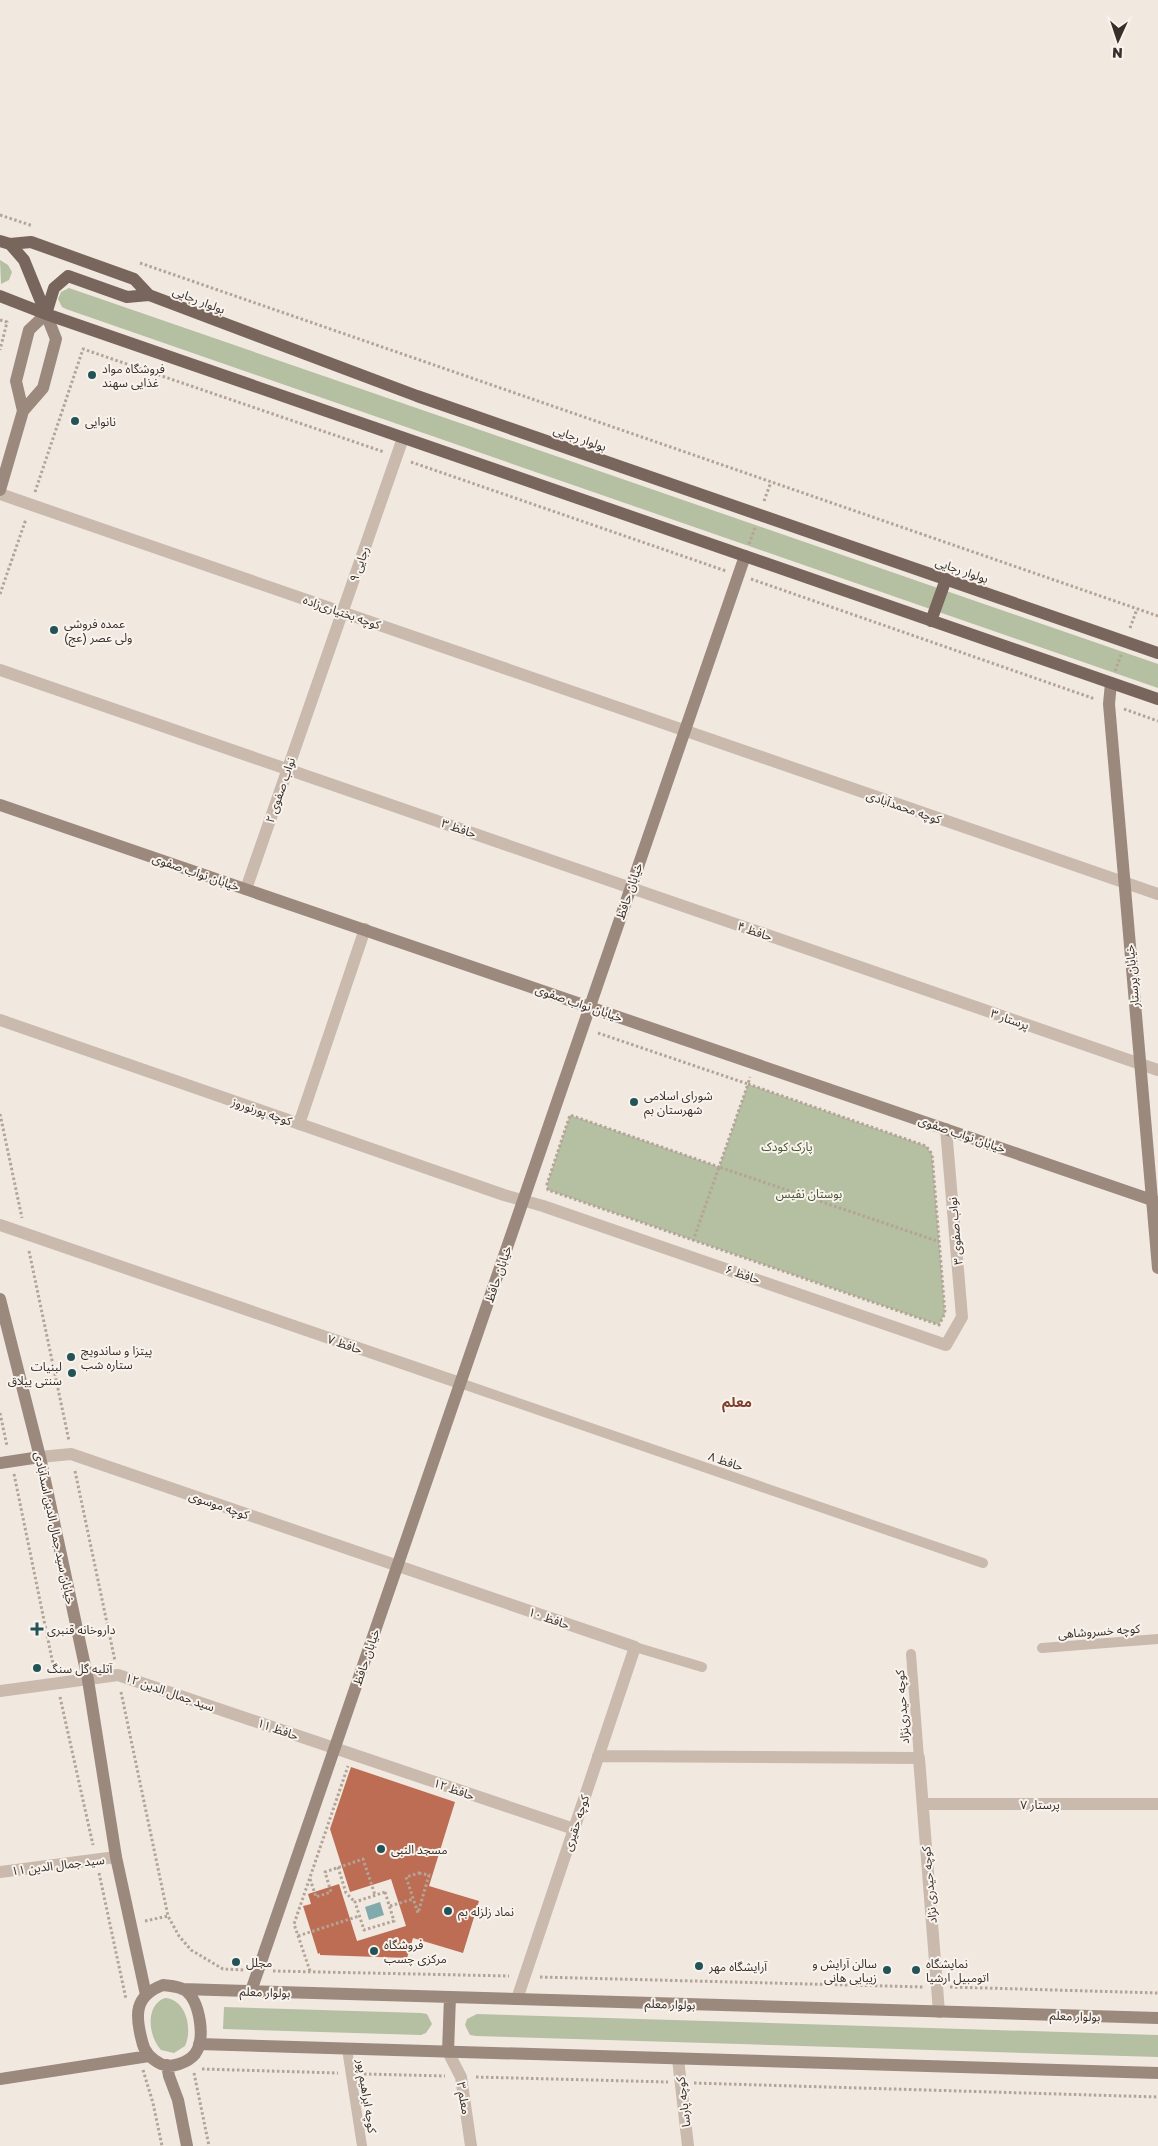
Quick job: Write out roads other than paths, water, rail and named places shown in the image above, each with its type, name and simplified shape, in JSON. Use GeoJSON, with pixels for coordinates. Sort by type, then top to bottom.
{"type":"FeatureCollection","features":[{"type":"Feature","properties":{"kind":"main road","name":"بولوار رجایی"},"geometry":{"type":"LineString","coordinates":[[5,243],[31,242],[134,280],[149,295],[417,396],[1158,653]]}},
{"type":"Feature","properties":{"kind":"main road"},"geometry":{"type":"LineString","coordinates":[[5,243],[24,260],[46,314]]}},
{"type":"Feature","properties":{"kind":"main road"},"geometry":{"type":"LineString","coordinates":[[46,314],[54,288],[68,276],[127,298],[149,295]]}},
{"type":"Feature","properties":{"kind":"main road"},"geometry":{"type":"LineString","coordinates":[[0,296],[46,314],[1158,699]]}},
{"type":"Feature","properties":{"kind":"main road"},"geometry":{"type":"LineString","coordinates":[[931,621],[946,579]]}},
{"type":"Feature","properties":{"kind":"street"},"geometry":{"type":"LineString","coordinates":[[0,490],[22,411],[43,388],[56,339],[46,314],[30,330],[16,381],[22,411]]}},
{"type":"Feature","properties":{"kind":"street","name":"رجایی ۹"},"geometry":{"type":"LineString","coordinates":[[315,691],[403,438]]}},
{"type":"Feature","properties":{"kind":"street","name":"کوچه بختیاری‌زاده"},"geometry":{"type":"LineString","coordinates":[[0,494],[684,731]]}},
{"type":"Feature","properties":{"kind":"street","name":"خیابان حافظ"},"geometry":{"type":"LineString","coordinates":[[251,1991],[745,556]]}},
{"type":"Feature","properties":{"kind":"street","name":"حافظ ۳"},"geometry":{"type":"LineString","coordinates":[[0,670],[630,887]]}},
{"type":"Feature","properties":{"kind":"street","name":"خیابان پرستار"},"geometry":{"type":"LineString","coordinates":[[1111,683],[1109,704],[1140,1064],[1155,1200],[1158,1268]]}},
{"type":"Feature","properties":{"kind":"street","name":"نواب صفوی ۲"},"geometry":{"type":"LineString","coordinates":[[246,889],[315,691]]}},
{"type":"Feature","properties":{"kind":"street","name":"کوچه محمدآبادی"},"geometry":{"type":"LineString","coordinates":[[684,731],[1158,894]]}},
{"type":"Feature","properties":{"kind":"street","name":"خیابان نواب صفوی"},"geometry":{"type":"LineString","coordinates":[[0,805],[1155,1200]]}},
{"type":"Feature","properties":{"kind":"street","name":"حافظ ۴"},"geometry":{"type":"LineString","coordinates":[[630,887],[880,974]]}},
{"type":"Feature","properties":{"kind":"street"},"geometry":{"type":"LineString","coordinates":[[299,1124],[365,929]]}},
{"type":"Feature","properties":{"kind":"street","name":"پرستار ۳"},"geometry":{"type":"LineString","coordinates":[[880,974],[1158,1070]]}},
{"type":"Feature","properties":{"kind":"street","name":"کوچه پورنوروز"},"geometry":{"type":"LineString","coordinates":[[0,1020],[504,1195],[524,1199]]}},
{"type":"Feature","properties":{"kind":"street","name":"نواب صفوی ۳"},"geometry":{"type":"LineString","coordinates":[[946,1129],[962,1317],[954,1331]]}},
{"type":"Feature","properties":{"kind":"street","name":"حافظ ۶"},"geometry":{"type":"LineString","coordinates":[[524,1199],[946,1345],[954,1331]]}},
{"type":"Feature","properties":{"kind":"street","name":"حافظ ۷"},"geometry":{"type":"LineString","coordinates":[[0,1226],[460,1383]]}},
{"type":"Feature","properties":{"kind":"street","name":"خیابان سید جمال الدین اسدآبادی"},"geometry":{"type":"LineString","coordinates":[[0,1299],[40,1457],[88,1680],[116,1857],[146,1995]]}},
{"type":"Feature","properties":{"kind":"street","name":"کوچه موسوی"},"geometry":{"type":"LineString","coordinates":[[40,1457],[71,1454],[397,1567]]}},
{"type":"Feature","properties":{"kind":"street"},"geometry":{"type":"LineString","coordinates":[[5,1462],[40,1457]]}},
{"type":"Feature","properties":{"kind":"street","name":"حافظ ۱۰"},"geometry":{"type":"LineString","coordinates":[[397,1567],[635,1648]]}},
{"type":"Feature","properties":{"kind":"street","name":"کوچه حقیری"},"geometry":{"type":"LineString","coordinates":[[516,1999],[635,1648]]}},
{"type":"Feature","properties":{"kind":"street","name":"سید جمال الدین ۱۲"},"geometry":{"type":"LineString","coordinates":[[0,1691],[118,1675],[222,1710]]}},
{"type":"Feature","properties":{"kind":"street","name":"حافظ ۱۱"},"geometry":{"type":"LineString","coordinates":[[222,1710],[335,1748]]}},
{"type":"Feature","properties":{"kind":"street","name":"حافظ ۱۲"},"geometry":{"type":"LineString","coordinates":[[335,1748],[574,1829]]}},
{"type":"Feature","properties":{"kind":"street"},"geometry":{"type":"LineString","coordinates":[[598,1756],[919,1758]]}},
{"type":"Feature","properties":{"kind":"street","name":"کوچه حیدری نژاد"},"geometry":{"type":"LineString","coordinates":[[919,1758],[939,2012]]}},
{"type":"Feature","properties":{"kind":"street","name":"پرستار ۷"},"geometry":{"type":"LineString","coordinates":[[923,1804],[1158,1804]]}},
{"type":"Feature","properties":{"kind":"street","name":"سید جمال الدین ۱۱"},"geometry":{"type":"LineString","coordinates":[[0,1872],[116,1857]]}},
{"type":"Feature","properties":{"kind":"street"},"geometry":{"type":"LineString","coordinates":[[0,2079],[144,2057],[167,2065],[176,2066],[187,2062],[195,2054],[199,2044],[200,2033],[197,2009],[193,1999],[182,1989],[163,1985],[152,1989],[138,2008],[138,2018],[145,2052],[144,2057]]}},
{"type":"Feature","properties":{"kind":"street","name":"بولوار معلم"},"geometry":{"type":"LineString","coordinates":[[182,1989],[1158,2018]]}},
{"type":"Feature","properties":{"kind":"street"},"geometry":{"type":"LineString","coordinates":[[448,2052],[450,1997]]}},
{"type":"Feature","properties":{"kind":"street"},"geometry":{"type":"LineString","coordinates":[[199,2044],[1158,2073]]}},
{"type":"Feature","properties":{"kind":"street","name":"معلم ۳"},"geometry":{"type":"LineString","coordinates":[[448,2052],[461,2076],[471,2146]]}},
{"type":"Feature","properties":{"kind":"street","name":"کوچه پارسا"},"geometry":{"type":"LineString","coordinates":[[678,2059],[688,2146]]}},
{"type":"Feature","properties":{"kind":"street"},"geometry":{"type":"LineString","coordinates":[[167,2065],[178,2100],[187,2146]]}},
{"type":"Feature","properties":{"kind":"lane","name":"حافظ ۸"},"geometry":{"type":"LineString","coordinates":[[460,1383],[983,1563]]}},
{"type":"Feature","properties":{"kind":"lane","name":"کوچه خسروشاهی"},"geometry":{"type":"LineString","coordinates":[[1042,1648],[1158,1639]]}},
{"type":"Feature","properties":{"kind":"lane","name":"حافظ ۱۰"},"geometry":{"type":"LineString","coordinates":[[635,1648],[702,1667]]}},
{"type":"Feature","properties":{"kind":"lane","name":"کوچه حیدری‌نژاد"},"geometry":{"type":"LineString","coordinates":[[911,1654],[919,1758]]}},
{"type":"Feature","properties":{"kind":"lane","name":"کوچه ابراهیم پور"},"geometry":{"type":"LineString","coordinates":[[347,2049],[362,2146]]}},
{"type":"Feature","properties":{"kind":"water"},"geometry":{"type":"Polygon","coordinates":[[[380,1902],[384,1915],[369,1920],[365,1907],[380,1902]]]}},
{"type":"Feature","properties":{"kind":"place","name":"فروشگاه مواد غذایی سهند"},"geometry":{"type":"Point","coordinates":[92,375]}},
{"type":"Feature","properties":{"kind":"place","name":"نانوایی"},"geometry":{"type":"Point","coordinates":[75,421]}},
{"type":"Feature","properties":{"kind":"place","name":"عمده فروشی ولی عصر (عج)"},"geometry":{"type":"Point","coordinates":[54,630]}},
{"type":"Feature","properties":{"kind":"place","name":"شورای اسلامی شهرستان بم"},"geometry":{"type":"Point","coordinates":[634,1102]}},
{"type":"Feature","properties":{"kind":"place","name":"پیتزا و ساندویچ ستاره شب"},"geometry":{"type":"Point","coordinates":[71,1357]}},
{"type":"Feature","properties":{"kind":"place","name":"لبنیات سنتی ییلاق"},"geometry":{"type":"Point","coordinates":[72,1373]}},
{"type":"Feature","properties":{"kind":"place","name":"داروخانه قنبری"},"geometry":{"type":"Point","coordinates":[37,1629]}},
{"type":"Feature","properties":{"kind":"place","name":"آتلیه گل سنگ"},"geometry":{"type":"Point","coordinates":[37,1668]}},
{"type":"Feature","properties":{"kind":"place","name":"مسجد النبی"},"geometry":{"type":"Point","coordinates":[381,1849]}},
{"type":"Feature","properties":{"kind":"place","name":"نماد زلزله بم"},"geometry":{"type":"Point","coordinates":[448,1911]}},
{"type":"Feature","properties":{"kind":"place","name":"فروشگاه مرکزی چسب"},"geometry":{"type":"Point","coordinates":[374,1951]}},
{"type":"Feature","properties":{"kind":"place","name":"مجلل"},"geometry":{"type":"Point","coordinates":[236,1962]}},
{"type":"Feature","properties":{"kind":"place","name":"آرایشگاه مهر"},"geometry":{"type":"Point","coordinates":[699,1966]}},
{"type":"Feature","properties":{"kind":"place","name":"سالن آرایش و زیبایی هانی"},"geometry":{"type":"Point","coordinates":[887,1970]}},
{"type":"Feature","properties":{"kind":"place","name":"نمایشگاه اتومبیل ارشیا"},"geometry":{"type":"Point","coordinates":[916,1970]}},
{"type":"Feature","properties":{"kind":"district","name":"معلم"},"geometry":{"type":"Point","coordinates":[737,1401]}},
{"type":"Feature","properties":{"kind":"park label","name":"پارک کودک"},"geometry":{"type":"Point","coordinates":[787,1146]}},
{"type":"Feature","properties":{"kind":"park label","name":"بوستان نفیس"},"geometry":{"type":"Point","coordinates":[809,1193]}}]}
